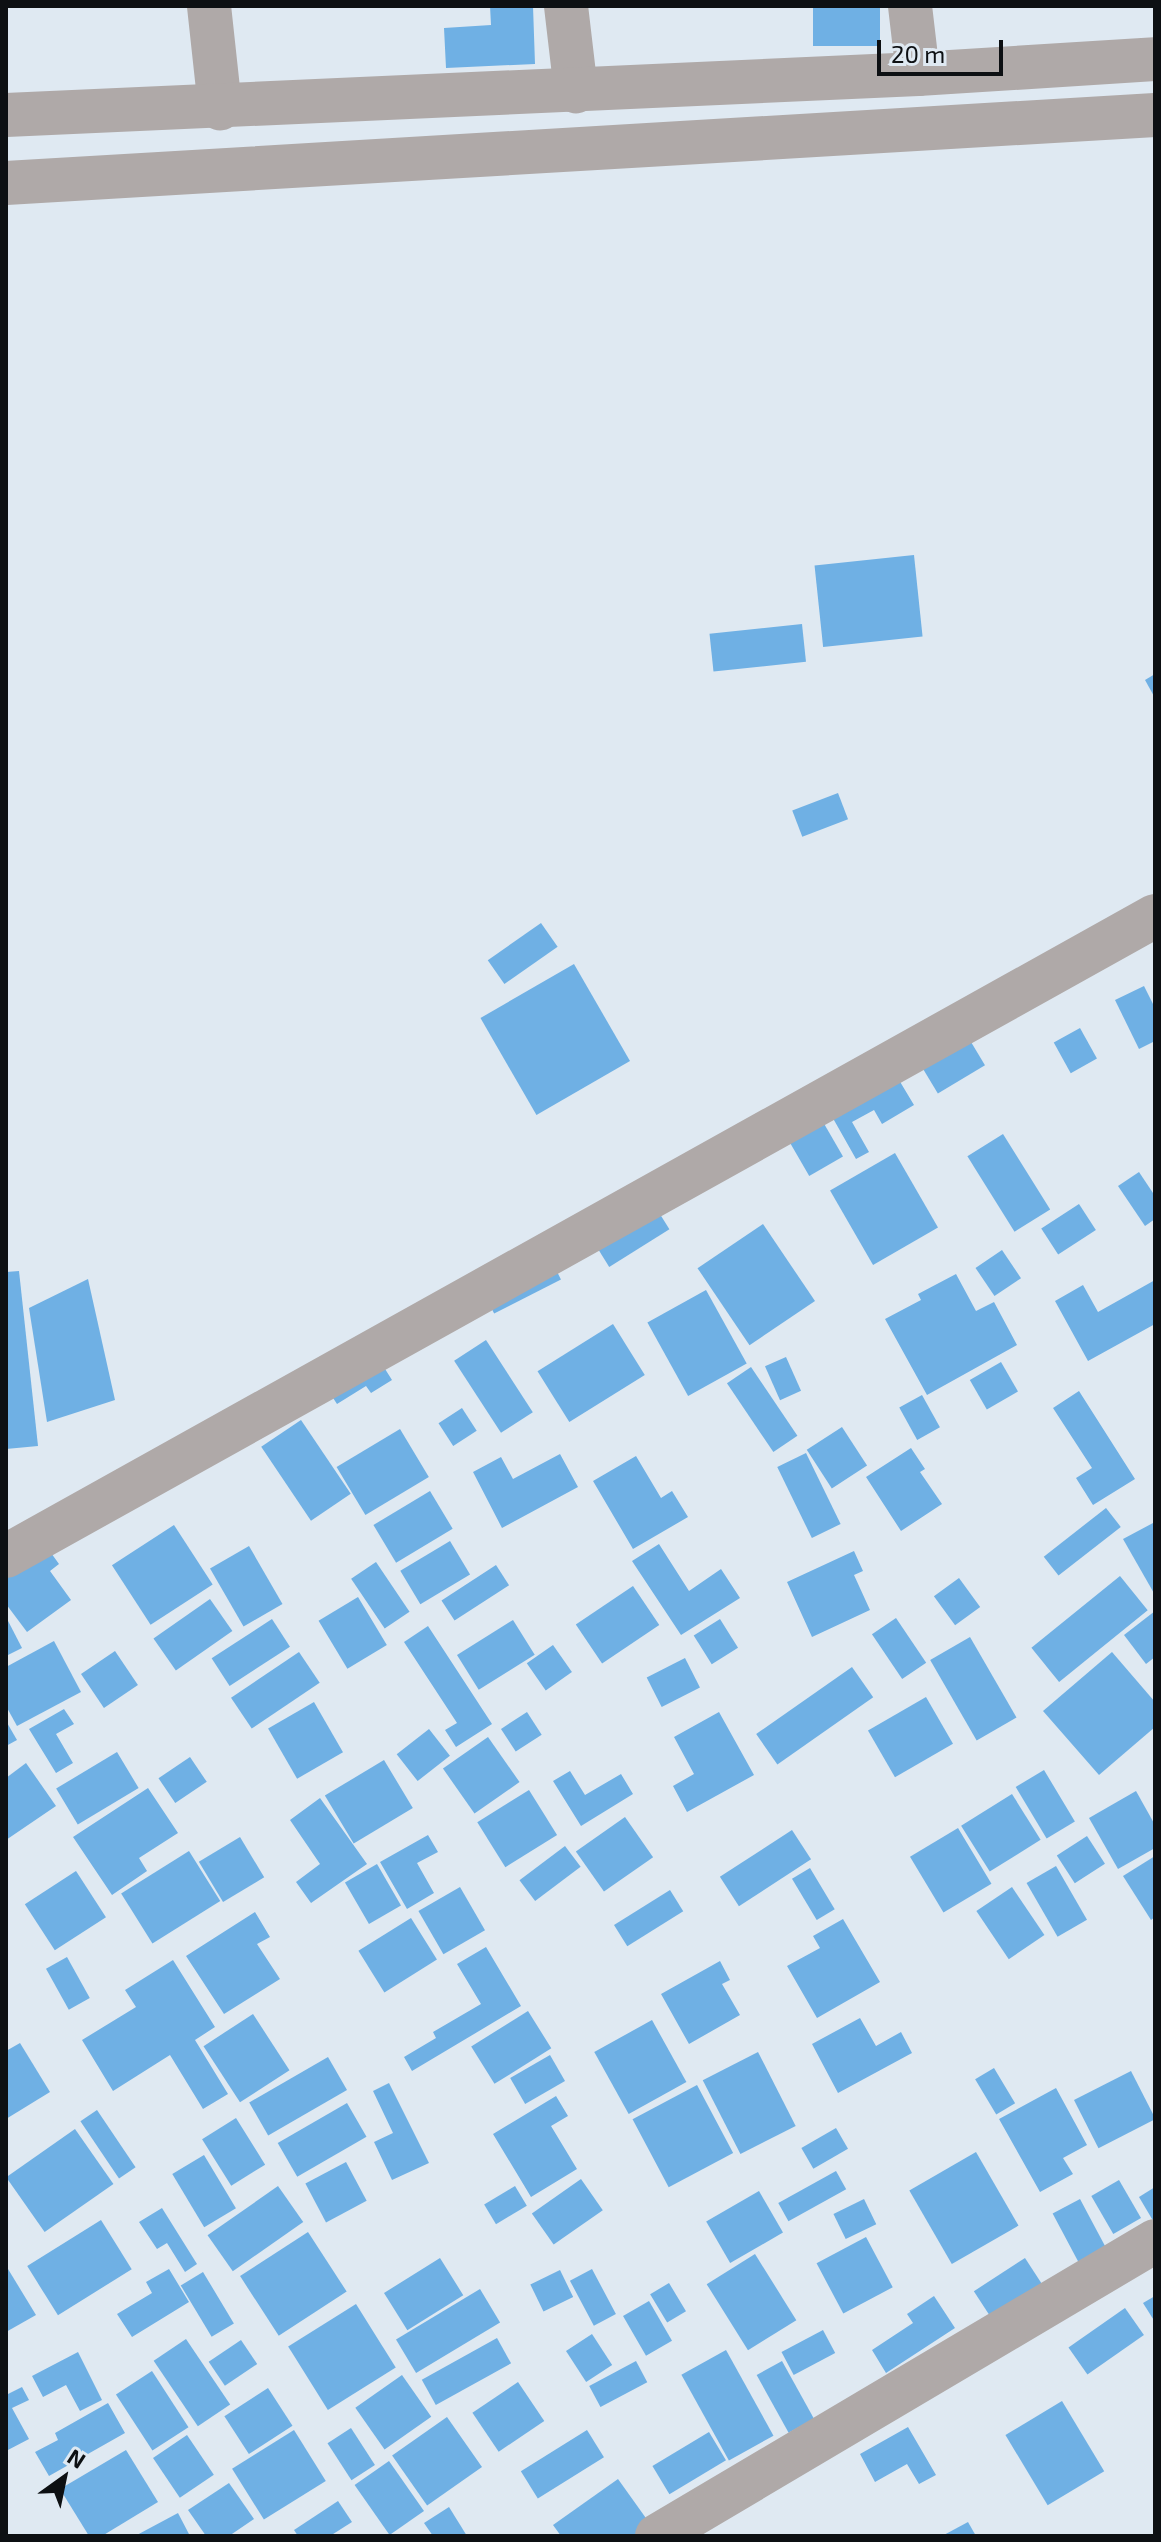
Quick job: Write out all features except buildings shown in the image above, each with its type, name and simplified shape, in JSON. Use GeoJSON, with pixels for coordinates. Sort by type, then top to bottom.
{"type":"FeatureCollection","features":[{"type":"Feature","properties":{"kind":"street"},"geometry":{"type":"LineString","coordinates":[[209,6],[220,108]]}},
{"type":"Feature","properties":{"kind":"street"},"geometry":{"type":"LineString","coordinates":[[566,6],[576,91]]}},
{"type":"Feature","properties":{"kind":"street"},"geometry":{"type":"LineString","coordinates":[[910,6],[918,74]]}},
{"type":"Feature","properties":{"kind":"street"},"geometry":{"type":"LineString","coordinates":[[6,115],[576,91],[1155,59]]}},
{"type":"Feature","properties":{"kind":"street"},"geometry":{"type":"LineString","coordinates":[[6,183],[1155,115]]}},
{"type":"Feature","properties":{"kind":"street"},"geometry":{"type":"LineString","coordinates":[[6,1556],[1155,916]]}},
{"type":"Feature","properties":{"kind":"street"},"geometry":{"type":"LineString","coordinates":[[657,2536],[1155,2241]]}}]}
